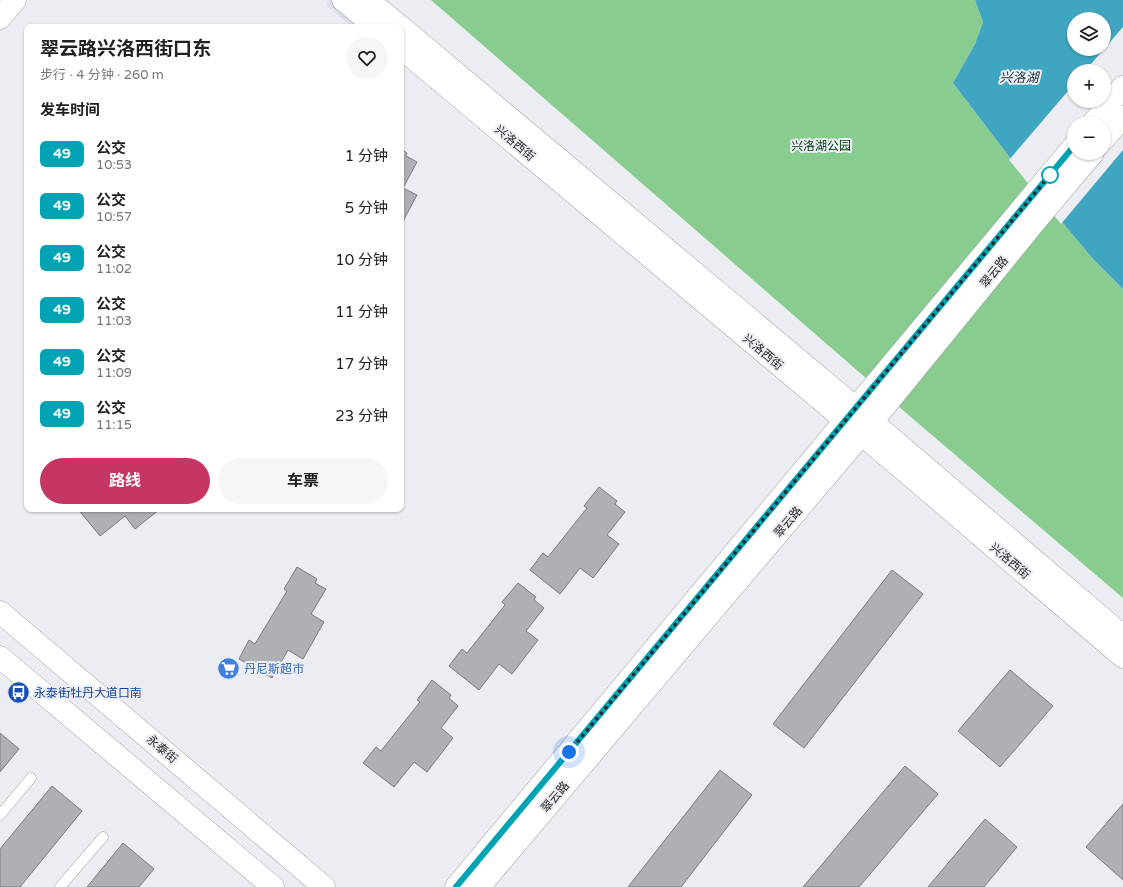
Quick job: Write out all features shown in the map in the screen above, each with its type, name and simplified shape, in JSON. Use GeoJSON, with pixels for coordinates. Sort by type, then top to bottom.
{"type":"FeatureCollection","features":[{"type":"Feature","properties":{"kind":"street"},"geometry":{"type":"LineString","coordinates":[[0,18],[15,0]]}},
{"type":"Feature","properties":{"kind":"street"},"geometry":{"type":"LineString","coordinates":[[343,0],[372,24]]}},
{"type":"Feature","properties":{"kind":"street","name":"兴洛西街"},"geometry":{"type":"LineString","coordinates":[[368,0],[397,24]]}},
{"type":"Feature","properties":{"kind":"street","name":"兴洛西街"},"geometry":{"type":"LineString","coordinates":[[404,30],[850,414]]}},
{"type":"Feature","properties":{"kind":"street","name":"兴洛西街"},"geometry":{"type":"LineString","coordinates":[[404,50],[1123,636]]}},
{"type":"Feature","properties":{"kind":"street"},"geometry":{"type":"LineString","coordinates":[[1099,116],[1123,87]]}},
{"type":"Feature","properties":{"kind":"street"},"geometry":{"type":"LineString","coordinates":[[1111,131],[1123,116]]}},
{"type":"Feature","properties":{"kind":"street","name":"翠云路"},"geometry":{"type":"LineString","coordinates":[[479,887],[867,428],[1026,218],[1067,156]]}},
{"type":"Feature","properties":{"kind":"street","name":"翠云路"},"geometry":{"type":"LineString","coordinates":[[456,887],[850,414],[1026,218],[1086,160]]}},
{"type":"Feature","properties":{"kind":"street","name":"兴洛西街"},"geometry":{"type":"LineString","coordinates":[[867,428],[1123,657]]}},
{"type":"Feature","properties":{"kind":"street","name":"永泰街"},"geometry":{"type":"LineString","coordinates":[[0,612],[324,887]]}},
{"type":"Feature","properties":{"kind":"street"},"geometry":{"type":"LineString","coordinates":[[0,657],[273,887]]}},
{"type":"Feature","properties":{"kind":"lane"},"geometry":{"type":"LineString","coordinates":[[0,815],[31,778]]}},
{"type":"Feature","properties":{"kind":"lane"},"geometry":{"type":"LineString","coordinates":[[60,887],[103,837]]}},
{"type":"Feature","properties":{"kind":"shaded area"},"geometry":{"type":"Polygon","coordinates":[[[386,0],[366,24],[348,24],[326,5],[329,1],[386,0]]]}},
{"type":"Feature","properties":{"kind":"green space","name":"兴洛湖公园"},"geometry":{"type":"Polygon","coordinates":[[[431,0],[975,0],[983,22],[975,44],[953,83],[1011,159],[1062,222],[1093,259],[1123,289],[1123,598],[905,412],[431,0]]]}},
{"type":"Feature","properties":{"kind":"water","name":"兴洛湖"},"geometry":{"type":"Polygon","coordinates":[[[975,0],[1123,0],[1123,289],[1093,259],[1062,222],[1011,159],[953,83],[975,44],[983,22],[975,0]]]}},
{"type":"Feature","properties":{"kind":"pier"},"geometry":{"type":"Polygon","coordinates":[[[1123,27],[1123,150],[1061,224],[1009,160],[1067,92],[1067,108],[1111,108],[1111,64],[1091,64],[1098,56],[1111,56],[1111,41],[1123,27]]]}},
{"type":"Feature","properties":{"kind":"building"},"geometry":{"type":"Polygon","coordinates":[[[404,151],[407,153],[406,156],[417,162],[404,186],[404,151]]]}},
{"type":"Feature","properties":{"kind":"building"},"geometry":{"type":"Polygon","coordinates":[[[404,188],[417,195],[404,219],[404,188]]]}},
{"type":"Feature","properties":{"kind":"building"},"geometry":{"type":"Polygon","coordinates":[[[599,487],[617,501],[615,504],[625,512],[607,535],[619,544],[593,578],[580,568],[560,594],[530,570],[543,553],[548,557],[587,508],[584,506],[599,487]]]}},
{"type":"Feature","properties":{"kind":"building"},"geometry":{"type":"Polygon","coordinates":[[[80,512],[156,512],[135,529],[125,516],[100,536],[80,512]]]}},
{"type":"Feature","properties":{"kind":"building"},"geometry":{"type":"Polygon","coordinates":[[[297,567],[317,579],[315,583],[326,589],[311,614],[324,622],[303,659],[288,650],[272,678],[239,659],[249,640],[255,644],[287,591],[284,589],[297,567]]]}},
{"type":"Feature","properties":{"kind":"building"},"geometry":{"type":"Polygon","coordinates":[[[892,570],[923,594],[804,748],[773,724],[892,570]]]}},
{"type":"Feature","properties":{"kind":"building"},"geometry":{"type":"Polygon","coordinates":[[[518,583],[536,597],[534,600],[544,608],[526,631],[538,640],[512,674],[499,664],[479,690],[449,666],[462,649],[467,653],[505,605],[502,602],[518,583]]]}},
{"type":"Feature","properties":{"kind":"building"},"geometry":{"type":"Polygon","coordinates":[[[1010,670],[1053,706],[1000,767],[958,731],[1010,670]]]}},
{"type":"Feature","properties":{"kind":"building"},"geometry":{"type":"Polygon","coordinates":[[[432,680],[451,695],[449,698],[458,706],[441,728],[453,738],[427,772],[414,762],[394,787],[363,763],[376,747],[381,751],[420,702],[417,700],[432,680]]]}},
{"type":"Feature","properties":{"kind":"building"},"geometry":{"type":"Polygon","coordinates":[[[0,733],[19,749],[0,772],[0,733]]]}},
{"type":"Feature","properties":{"kind":"building"},"geometry":{"type":"Polygon","coordinates":[[[905,766],[938,794],[859,887],[803,887],[905,766]]]}},
{"type":"Feature","properties":{"kind":"building"},"geometry":{"type":"Polygon","coordinates":[[[720,770],[752,795],[681,887],[628,887],[720,770]]]}},
{"type":"Feature","properties":{"kind":"building"},"geometry":{"type":"Polygon","coordinates":[[[52,786],[82,811],[20,887],[0,887],[0,849],[52,786]]]}},
{"type":"Feature","properties":{"kind":"building"},"geometry":{"type":"Polygon","coordinates":[[[1123,804],[1123,880],[1086,847],[1123,804]]]}},
{"type":"Feature","properties":{"kind":"building"},"geometry":{"type":"Polygon","coordinates":[[[985,819],[1017,847],[984,887],[928,887],[985,819]]]}},
{"type":"Feature","properties":{"kind":"building"},"geometry":{"type":"Polygon","coordinates":[[[123,843],[154,869],[139,887],[87,887],[123,843]]]}},
{"type":"Feature","properties":{"kind":"bus line","name":"49"},"geometry":{"type":"LineString","coordinates":[[456,887],[1067,154]]}},
{"type":"Feature","properties":{"kind":"place","name":"丹尼斯超市"},"geometry":{"type":"Point","coordinates":[228,669]}},
{"type":"Feature","properties":{"kind":"place","name":"永泰街牡丹大道口南"},"geometry":{"type":"Point","coordinates":[18,693]}},
{"type":"Feature","properties":{"kind":"route"},"geometry":{"type":"LineString","coordinates":[[569,752],[1050,175]]}}]}
